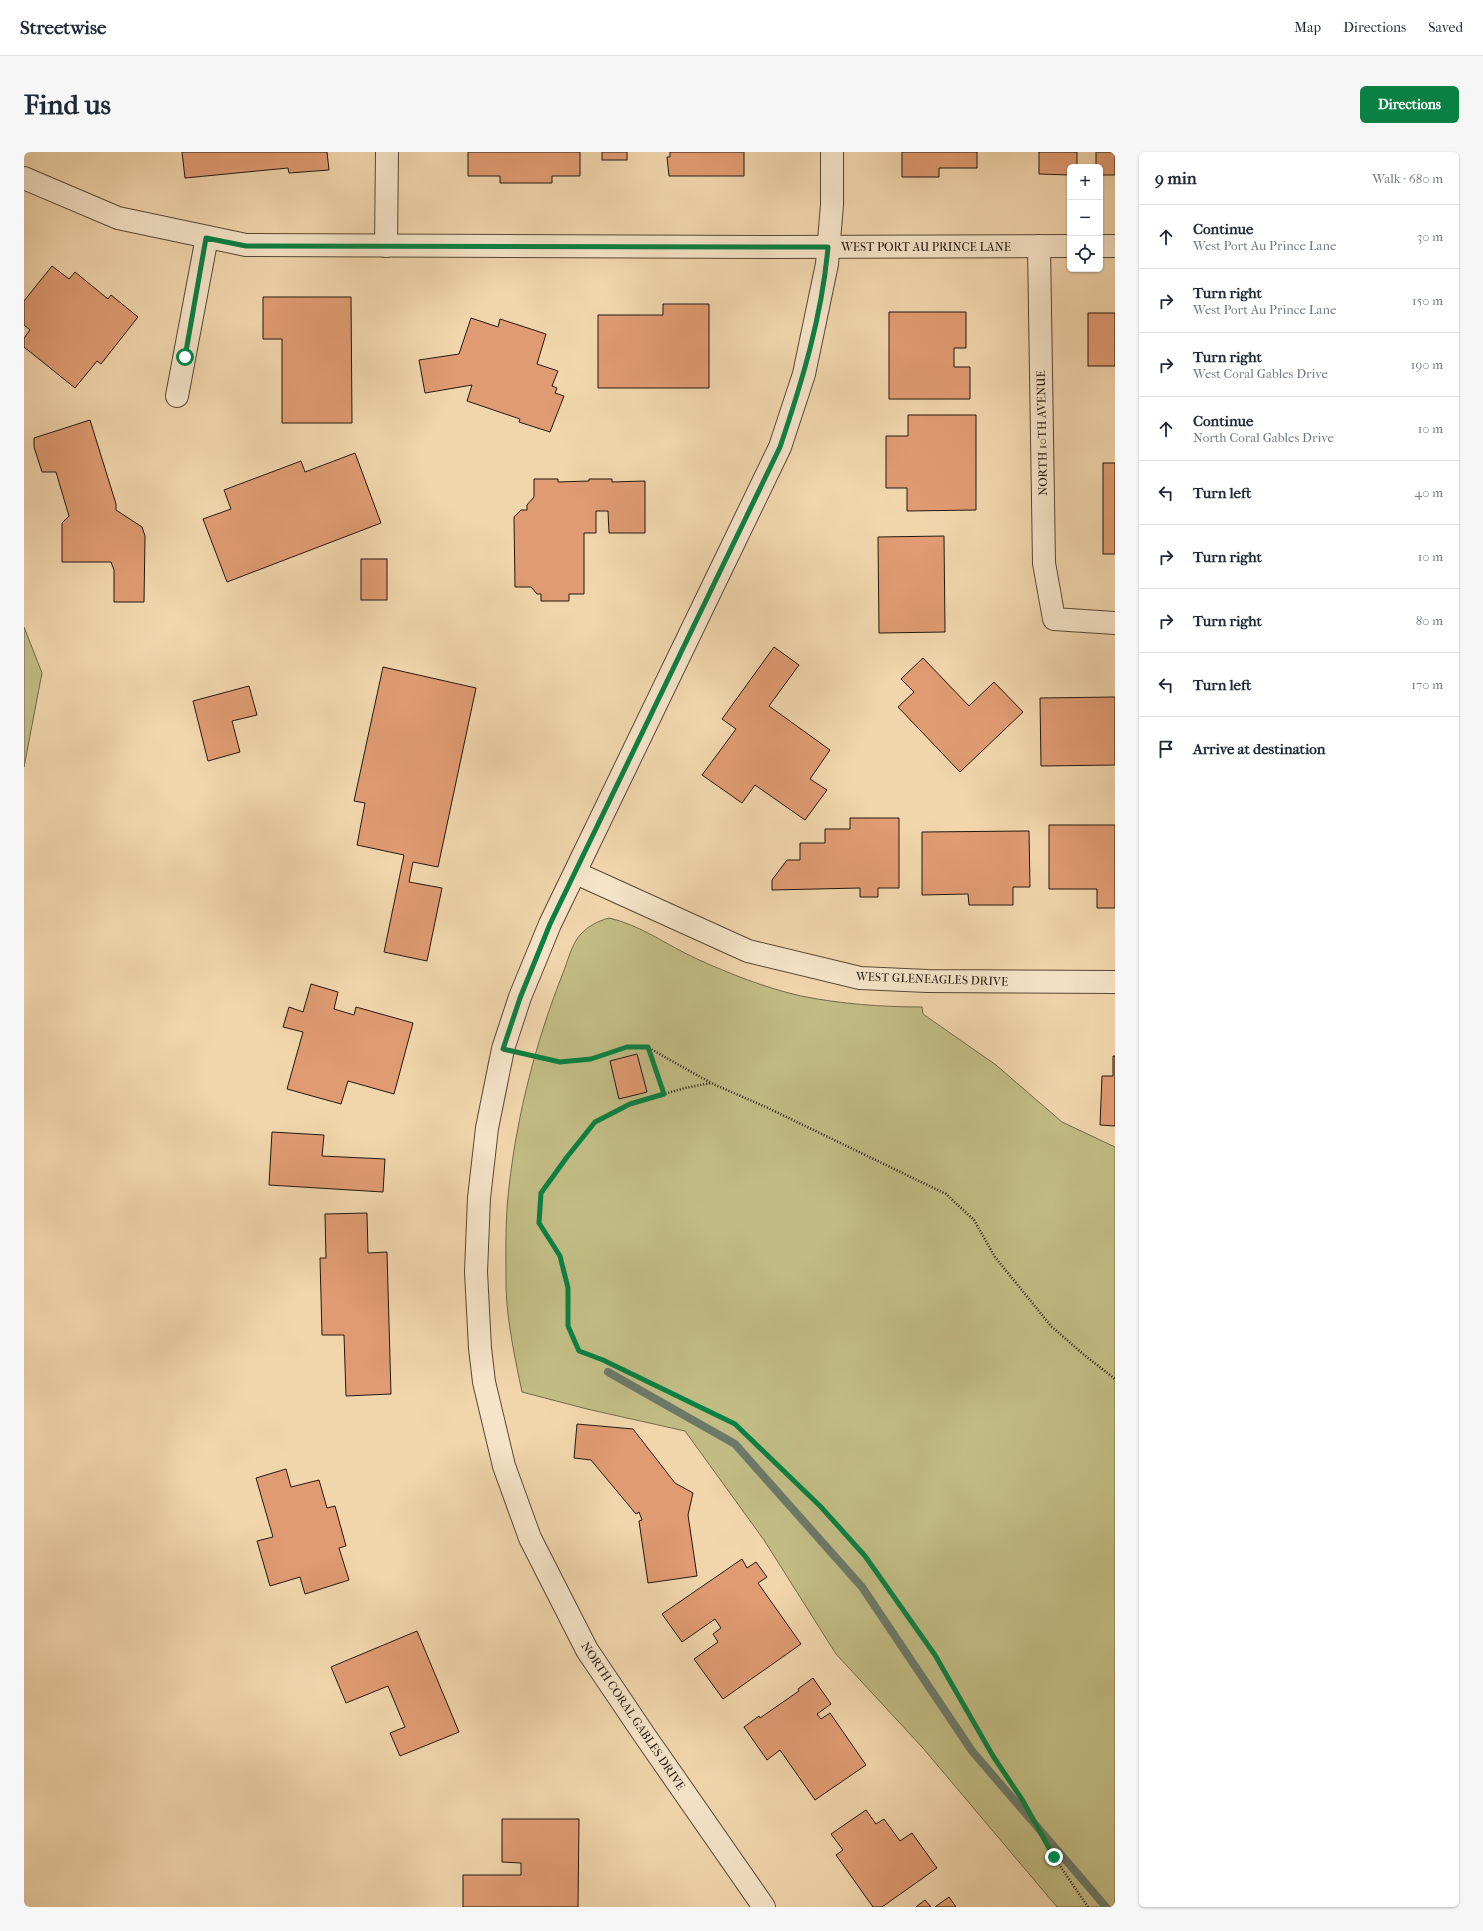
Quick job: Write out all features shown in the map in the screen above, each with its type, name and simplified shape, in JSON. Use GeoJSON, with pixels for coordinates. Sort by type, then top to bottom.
{"type":"FeatureCollection","features":[{"type":"Feature","properties":{"kind":"street"},"geometry":{"type":"LineString","coordinates":[[386,246],[387,152]]}},
{"type":"Feature","properties":{"kind":"street","name":"NORTH CORAL GABLES DRIVE"},"geometry":{"type":"LineString","coordinates":[[764,1907],[587,1650],[530,1538],[504,1466],[484,1382],[480,1348],[476,1272],[479,1198],[487,1128],[503,1049],[520,998],[550,924],[576,873],[780,447],[804,374],[821,300],[832,205],[832,152]]}},
{"type":"Feature","properties":{"kind":"street","name":"WEST PORT AU PRINCE LANE"},"geometry":{"type":"LineString","coordinates":[[24,178],[118,218],[246,246],[1067,246]]}},
{"type":"Feature","properties":{"kind":"street"},"geometry":{"type":"LineString","coordinates":[[177,396],[206,238]]}},
{"type":"Feature","properties":{"kind":"street","name":"NORTH 10TH AVENUE"},"geometry":{"type":"LineString","coordinates":[[1039,246],[1044,563],[1054,619],[1115,623]]}},
{"type":"Feature","properties":{"kind":"street"},"geometry":{"type":"LineString","coordinates":[[1103,246],[1115,246]]}},
{"type":"Feature","properties":{"kind":"street","name":"WEST GLENEAGLES DRIVE"},"geometry":{"type":"LineString","coordinates":[[576,873],[748,951],[860,978],[927,981],[1115,982]]}},
{"type":"Feature","properties":{"kind":"path"},"geometry":{"type":"LineString","coordinates":[[503,1049],[560,1062],[591,1059],[627,1047],[648,1047],[711,1083],[768,1108],[946,1194],[974,1220],[995,1257],[1052,1326],[1083,1354],[1115,1379]]}},
{"type":"Feature","properties":{"kind":"path"},"geometry":{"type":"LineString","coordinates":[[648,1047],[664,1094]]}},
{"type":"Feature","properties":{"kind":"path"},"geometry":{"type":"LineString","coordinates":[[711,1083],[630,1104],[595,1122],[541,1193],[539,1223],[560,1256],[568,1288],[568,1326],[579,1351],[603,1360],[735,1424],[821,1507],[865,1556],[935,1655],[993,1756],[1023,1801],[1054,1857],[1088,1907]]}},
{"type":"Feature","properties":{"kind":"shaded area"},"geometry":{"type":"Polygon","coordinates":[[[24,627],[42,673],[24,767],[24,627]]]}},
{"type":"Feature","properties":{"kind":"shaded area"},"geometry":{"type":"Polygon","coordinates":[[[609,918],[621,921],[654,936],[686,954],[722,970],[761,985],[788,993],[846,1003],[877,1006],[922,1007],[923,1014],[996,1065],[1062,1122],[1115,1147],[1115,1907],[1057,1907],[922,1747],[836,1654],[764,1540],[685,1431],[587,1409],[522,1392],[510,1327],[506,1287],[507,1211],[517,1133],[529,1078],[544,1025],[572,948],[577,939],[586,929],[597,922],[609,918]]]}},
{"type":"Feature","properties":{"kind":"building"},"geometry":{"type":"Polygon","coordinates":[[[182,152],[327,152],[329,170],[289,173],[288,168],[185,178],[182,152]]]}},
{"type":"Feature","properties":{"kind":"building"},"geometry":{"type":"Polygon","coordinates":[[[468,152],[580,152],[580,176],[552,176],[552,183],[500,183],[500,176],[468,176],[468,152]]]}},
{"type":"Feature","properties":{"kind":"building"},"geometry":{"type":"Polygon","coordinates":[[[602,152],[627,152],[627,160],[602,160],[602,152]]]}},
{"type":"Feature","properties":{"kind":"building"},"geometry":{"type":"Polygon","coordinates":[[[670,152],[744,152],[744,176],[669,176],[667,157],[670,157],[670,152]]]}},
{"type":"Feature","properties":{"kind":"building"},"geometry":{"type":"Polygon","coordinates":[[[902,152],[977,152],[977,168],[939,168],[939,177],[902,177],[902,152]]]}},
{"type":"Feature","properties":{"kind":"building"},"geometry":{"type":"Polygon","coordinates":[[[1039,152],[1077,152],[1077,164],[1067,164],[1067,175],[1039,174],[1039,152]]]}},
{"type":"Feature","properties":{"kind":"building"},"geometry":{"type":"Polygon","coordinates":[[[1096,152],[1115,152],[1115,175],[1103,175],[1103,164],[1096,164],[1096,152]]]}},
{"type":"Feature","properties":{"kind":"building"},"geometry":{"type":"Polygon","coordinates":[[[52,266],[69,279],[75,272],[108,299],[111,295],[138,317],[101,364],[97,361],[75,388],[24,347],[24,338],[30,330],[24,325],[24,301],[52,266]]]}},
{"type":"Feature","properties":{"kind":"building"},"geometry":{"type":"Polygon","coordinates":[[[263,297],[351,297],[352,423],[282,423],[282,339],[263,339],[263,297]]]}},
{"type":"Feature","properties":{"kind":"building"},"geometry":{"type":"Polygon","coordinates":[[[663,304],[709,304],[709,388],[598,388],[598,315],[663,315],[663,304]]]}},
{"type":"Feature","properties":{"kind":"building"},"geometry":{"type":"Polygon","coordinates":[[[889,312],[966,312],[966,348],[954,348],[954,367],[970,367],[970,399],[889,399],[889,312]]]}},
{"type":"Feature","properties":{"kind":"building"},"geometry":{"type":"Polygon","coordinates":[[[1088,313],[1115,313],[1115,366],[1088,366],[1088,313]]]}},
{"type":"Feature","properties":{"kind":"building"},"geometry":{"type":"Polygon","coordinates":[[[471,318],[498,327],[500,319],[546,334],[537,364],[558,371],[552,386],[557,388],[555,393],[564,396],[550,432],[519,422],[520,419],[467,401],[472,385],[425,393],[419,360],[459,354],[471,318]]]}},
{"type":"Feature","properties":{"kind":"building"},"geometry":{"type":"Polygon","coordinates":[[[908,415],[976,415],[976,510],[907,511],[907,488],[886,488],[886,436],[908,436],[908,415]]]}},
{"type":"Feature","properties":{"kind":"building"},"geometry":{"type":"Polygon","coordinates":[[[90,420],[116,504],[116,510],[142,527],[145,536],[144,602],[114,602],[114,570],[111,562],[62,562],[62,523],[69,516],[56,472],[42,472],[34,447],[34,438],[90,420]]]}},
{"type":"Feature","properties":{"kind":"building"},"geometry":{"type":"Polygon","coordinates":[[[355,453],[381,523],[227,582],[203,519],[231,509],[224,490],[301,461],[305,472],[355,453]]]}},
{"type":"Feature","properties":{"kind":"building"},"geometry":{"type":"Polygon","coordinates":[[[1103,463],[1115,463],[1115,554],[1103,554],[1103,463]]]}},
{"type":"Feature","properties":{"kind":"building"},"geometry":{"type":"Polygon","coordinates":[[[534,479],[558,479],[558,482],[589,481],[589,479],[612,479],[612,482],[645,481],[645,533],[609,533],[608,511],[596,511],[596,533],[584,533],[584,594],[569,594],[569,601],[541,601],[541,594],[537,594],[531,587],[515,587],[514,517],[521,510],[527,510],[527,505],[534,497],[534,479]]]}},
{"type":"Feature","properties":{"kind":"building"},"geometry":{"type":"Polygon","coordinates":[[[944,536],[945,632],[879,633],[878,537],[944,536]]]}},
{"type":"Feature","properties":{"kind":"building"},"geometry":{"type":"Polygon","coordinates":[[[361,559],[387,559],[387,600],[361,600],[361,559]]]}},
{"type":"Feature","properties":{"kind":"building"},"geometry":{"type":"Polygon","coordinates":[[[774,647],[799,665],[769,706],[830,750],[810,779],[827,790],[805,820],[755,785],[742,803],[702,775],[736,729],[722,719],[774,647]]]}},
{"type":"Feature","properties":{"kind":"building"},"geometry":{"type":"Polygon","coordinates":[[[923,658],[969,706],[994,682],[1023,712],[960,772],[898,707],[914,692],[901,679],[923,658]]]}},
{"type":"Feature","properties":{"kind":"building"},"geometry":{"type":"Polygon","coordinates":[[[383,667],[476,688],[438,867],[413,862],[409,882],[442,888],[427,961],[384,952],[404,855],[357,845],[365,803],[354,801],[383,667]]]}},
{"type":"Feature","properties":{"kind":"building"},"geometry":{"type":"Polygon","coordinates":[[[249,686],[257,715],[232,721],[240,752],[208,761],[193,701],[249,686]]]}},
{"type":"Feature","properties":{"kind":"building"},"geometry":{"type":"Polygon","coordinates":[[[1115,697],[1115,765],[1041,766],[1040,698],[1115,697]]]}},
{"type":"Feature","properties":{"kind":"building"},"geometry":{"type":"Polygon","coordinates":[[[850,818],[899,818],[899,888],[878,888],[878,897],[860,897],[860,888],[772,890],[772,880],[787,860],[800,860],[800,843],[825,843],[825,829],[850,829],[850,818]]]}},
{"type":"Feature","properties":{"kind":"building"},"geometry":{"type":"Polygon","coordinates":[[[1049,825],[1115,825],[1115,908],[1097,908],[1097,889],[1049,889],[1049,825]]]}},
{"type":"Feature","properties":{"kind":"building"},"geometry":{"type":"Polygon","coordinates":[[[1029,831],[1030,887],[1013,887],[1013,905],[969,905],[968,894],[922,895],[922,832],[1029,831]]]}},
{"type":"Feature","properties":{"kind":"building"},"geometry":{"type":"Polygon","coordinates":[[[311,984],[338,992],[334,1009],[354,1015],[356,1007],[413,1023],[394,1094],[348,1081],[341,1104],[287,1089],[303,1032],[283,1027],[289,1007],[303,1012],[311,984]]]}},
{"type":"Feature","properties":{"kind":"building"},"geometry":{"type":"Polygon","coordinates":[[[637,1054],[647,1092],[619,1099],[610,1061],[637,1054]]]}},
{"type":"Feature","properties":{"kind":"building"},"geometry":{"type":"Polygon","coordinates":[[[1113,1056],[1115,1056],[1115,1126],[1100,1125],[1102,1076],[1113,1076],[1113,1056]]]}},
{"type":"Feature","properties":{"kind":"building"},"geometry":{"type":"Polygon","coordinates":[[[272,1132],[324,1135],[322,1156],[385,1159],[383,1192],[269,1185],[272,1132]]]}},
{"type":"Feature","properties":{"kind":"building"},"geometry":{"type":"Polygon","coordinates":[[[367,1213],[368,1253],[387,1252],[391,1394],[346,1396],[344,1335],[322,1335],[320,1258],[326,1258],[325,1214],[367,1213]]]}},
{"type":"Feature","properties":{"kind":"building"},"geometry":{"type":"Polygon","coordinates":[[[577,1424],[633,1429],[675,1483],[693,1493],[688,1515],[697,1576],[648,1583],[639,1521],[642,1520],[639,1512],[636,1514],[591,1460],[574,1458],[577,1424]]]}},
{"type":"Feature","properties":{"kind":"building"},"geometry":{"type":"Polygon","coordinates":[[[286,1469],[291,1487],[319,1480],[327,1508],[335,1506],[346,1546],[339,1548],[349,1580],[305,1594],[300,1577],[270,1586],[257,1541],[273,1537],[256,1478],[286,1469]]]}},
{"type":"Feature","properties":{"kind":"building"},"geometry":{"type":"Polygon","coordinates":[[[742,1559],[747,1568],[756,1562],[767,1577],[758,1583],[801,1644],[723,1699],[694,1659],[718,1642],[713,1634],[721,1628],[715,1619],[682,1642],[662,1614],[742,1559]]]}},
{"type":"Feature","properties":{"kind":"building"},"geometry":{"type":"Polygon","coordinates":[[[417,1631],[459,1732],[400,1756],[390,1733],[405,1727],[388,1686],[346,1703],[331,1667],[417,1631]]]}},
{"type":"Feature","properties":{"kind":"building"},"geometry":{"type":"Polygon","coordinates":[[[813,1678],[831,1704],[817,1714],[821,1719],[830,1713],[866,1765],[815,1800],[780,1750],[767,1760],[744,1727],[759,1716],[760,1718],[799,1691],[798,1689],[813,1678]]]}},
{"type":"Feature","properties":{"kind":"building"},"geometry":{"type":"Polygon","coordinates":[[[866,1810],[876,1824],[884,1819],[900,1841],[912,1833],[937,1868],[882,1907],[873,1907],[836,1855],[843,1850],[831,1834],[866,1810]]]}},
{"type":"Feature","properties":{"kind":"building"},"geometry":{"type":"Polygon","coordinates":[[[502,1819],[579,1819],[578,1907],[463,1907],[463,1875],[521,1875],[521,1863],[502,1862],[502,1819]]]}},
{"type":"Feature","properties":{"kind":"building"},"geometry":{"type":"Polygon","coordinates":[[[949,1897],[956,1907],[935,1907],[949,1897]]]}},
{"type":"Feature","properties":{"kind":"building"},"geometry":{"type":"Polygon","coordinates":[[[925,1900],[931,1907],[916,1907],[925,1900]]]}},
{"type":"Feature","properties":{"kind":"waterway"},"geometry":{"type":"LineString","coordinates":[[608,1372],[735,1444],[862,1587],[972,1751],[1106,1907]]}},
{"type":"Feature","properties":{"kind":"route"},"geometry":{"type":"LineString","coordinates":[[185,357],[206,238],[246,246],[828,247],[827,264],[821,300],[804,374],[780,447],[576,873],[550,924],[520,998],[503,1049],[560,1062],[591,1059],[627,1047],[648,1047],[664,1094],[630,1104],[595,1122],[541,1193],[539,1223],[560,1256],[568,1288],[568,1326],[579,1351],[603,1360],[735,1424],[821,1507],[865,1556],[935,1655],[993,1756],[1023,1801],[1054,1857]]}}]}
